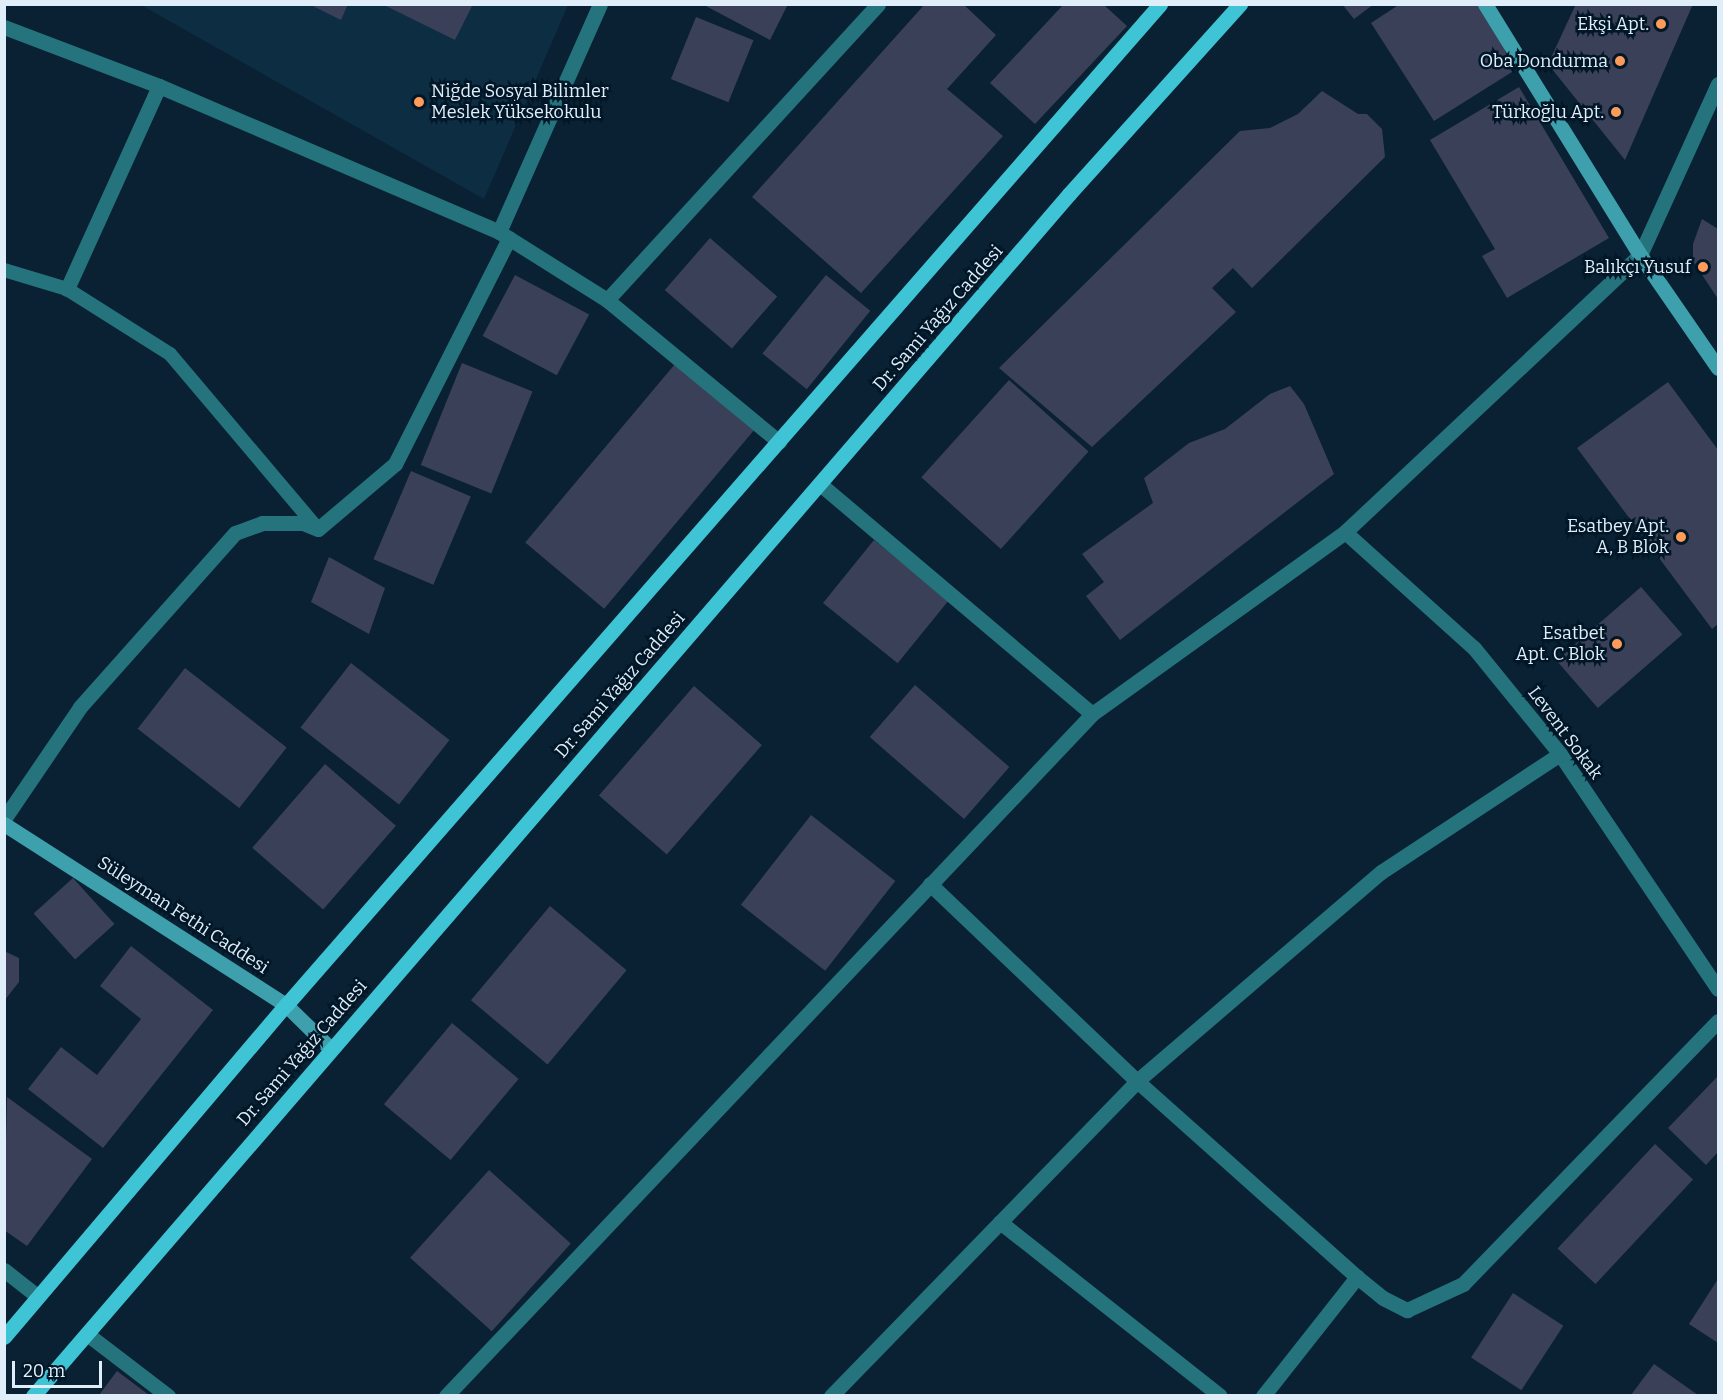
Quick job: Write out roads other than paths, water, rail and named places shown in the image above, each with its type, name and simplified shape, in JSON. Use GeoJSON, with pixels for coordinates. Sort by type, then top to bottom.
{"type":"FeatureCollection","features":[{"type":"Feature","properties":{"kind":"main road"},"geometry":{"type":"LineString","coordinates":[[4,1337],[286,1005],[1160,4]]}},
{"type":"Feature","properties":{"kind":"main road","name":"Dr. Sami Yağız Caddesi"},"geometry":{"type":"LineString","coordinates":[[33,1395],[1070,194],[1240,4]]}},
{"type":"Feature","properties":{"kind":"main road"},"geometry":{"type":"LineString","coordinates":[[1485,4],[1640,255],[1719,368]]}},
{"type":"Feature","properties":{"kind":"main road","name":"Süleyman Fethi Caddesi"},"geometry":{"type":"LineString","coordinates":[[4,824],[286,1005],[331,1049]]}},
{"type":"Feature","properties":{"kind":"street"},"geometry":{"type":"LineString","coordinates":[[4,819],[80,707],[236,533],[262,523],[303,523],[318,529],[396,464],[504,235],[600,4]]}},
{"type":"Feature","properties":{"kind":"street"},"geometry":{"type":"LineString","coordinates":[[607,300],[878,4]]}},
{"type":"Feature","properties":{"kind":"street"},"geometry":{"type":"LineString","coordinates":[[4,27],[159,86],[504,235],[607,300],[779,442]]}},
{"type":"Feature","properties":{"kind":"street"},"geometry":{"type":"LineString","coordinates":[[446,1395],[1092,714],[1345,532],[1640,255],[1719,84]]}},
{"type":"Feature","properties":{"kind":"street"},"geometry":{"type":"LineString","coordinates":[[67,289],[159,86]]}},
{"type":"Feature","properties":{"kind":"street"},"geometry":{"type":"LineString","coordinates":[[820,484],[1092,714]]}},
{"type":"Feature","properties":{"kind":"street","name":"Levent Sokak"},"geometry":{"type":"LineString","coordinates":[[1345,532],[1474,648],[1560,754],[1719,989]]}},
{"type":"Feature","properties":{"kind":"street"},"geometry":{"type":"LineString","coordinates":[[831,1395],[1137,1081],[1381,872],[1560,754]]}},
{"type":"Feature","properties":{"kind":"street"},"geometry":{"type":"LineString","coordinates":[[930,884],[1137,1081],[1358,1277],[1383,1298],[1407,1310],[1462,1284],[1719,1022]]}},
{"type":"Feature","properties":{"kind":"street"},"geometry":{"type":"LineString","coordinates":[[1000,1222],[1220,1395]]}},
{"type":"Feature","properties":{"kind":"street"},"geometry":{"type":"LineString","coordinates":[[4,1270],[37,1296]]}},
{"type":"Feature","properties":{"kind":"street"},"geometry":{"type":"LineString","coordinates":[[1263,1395],[1358,1277]]}},
{"type":"Feature","properties":{"kind":"street"},"geometry":{"type":"LineString","coordinates":[[87,1334],[168,1395]]}},
{"type":"Feature","properties":{"kind":"lane"},"geometry":{"type":"LineString","coordinates":[[4,270],[67,289],[170,354],[318,529]]}},
{"type":"Feature","properties":{"kind":"place","name":"Ekşi Apt."},"geometry":{"type":"Point","coordinates":[1661,24]}},
{"type":"Feature","properties":{"kind":"place","name":"Oba Dondurma"},"geometry":{"type":"Point","coordinates":[1620,61]}},
{"type":"Feature","properties":{"kind":"place","name":"Niğde Sosyal Bilimler Meslek Yüksekokulu"},"geometry":{"type":"Point","coordinates":[419,102]}},
{"type":"Feature","properties":{"kind":"place","name":"Türkoğlu Apt."},"geometry":{"type":"Point","coordinates":[1616,112]}},
{"type":"Feature","properties":{"kind":"place","name":"Balıkçı Yusuf"},"geometry":{"type":"Point","coordinates":[1703,267]}},
{"type":"Feature","properties":{"kind":"place","name":"Esatbey Apt. A, B Blok"},"geometry":{"type":"Point","coordinates":[1681,537]}},
{"type":"Feature","properties":{"kind":"place","name":"Esatbet Apt. C Blok"},"geometry":{"type":"Point","coordinates":[1617,644]}}]}
